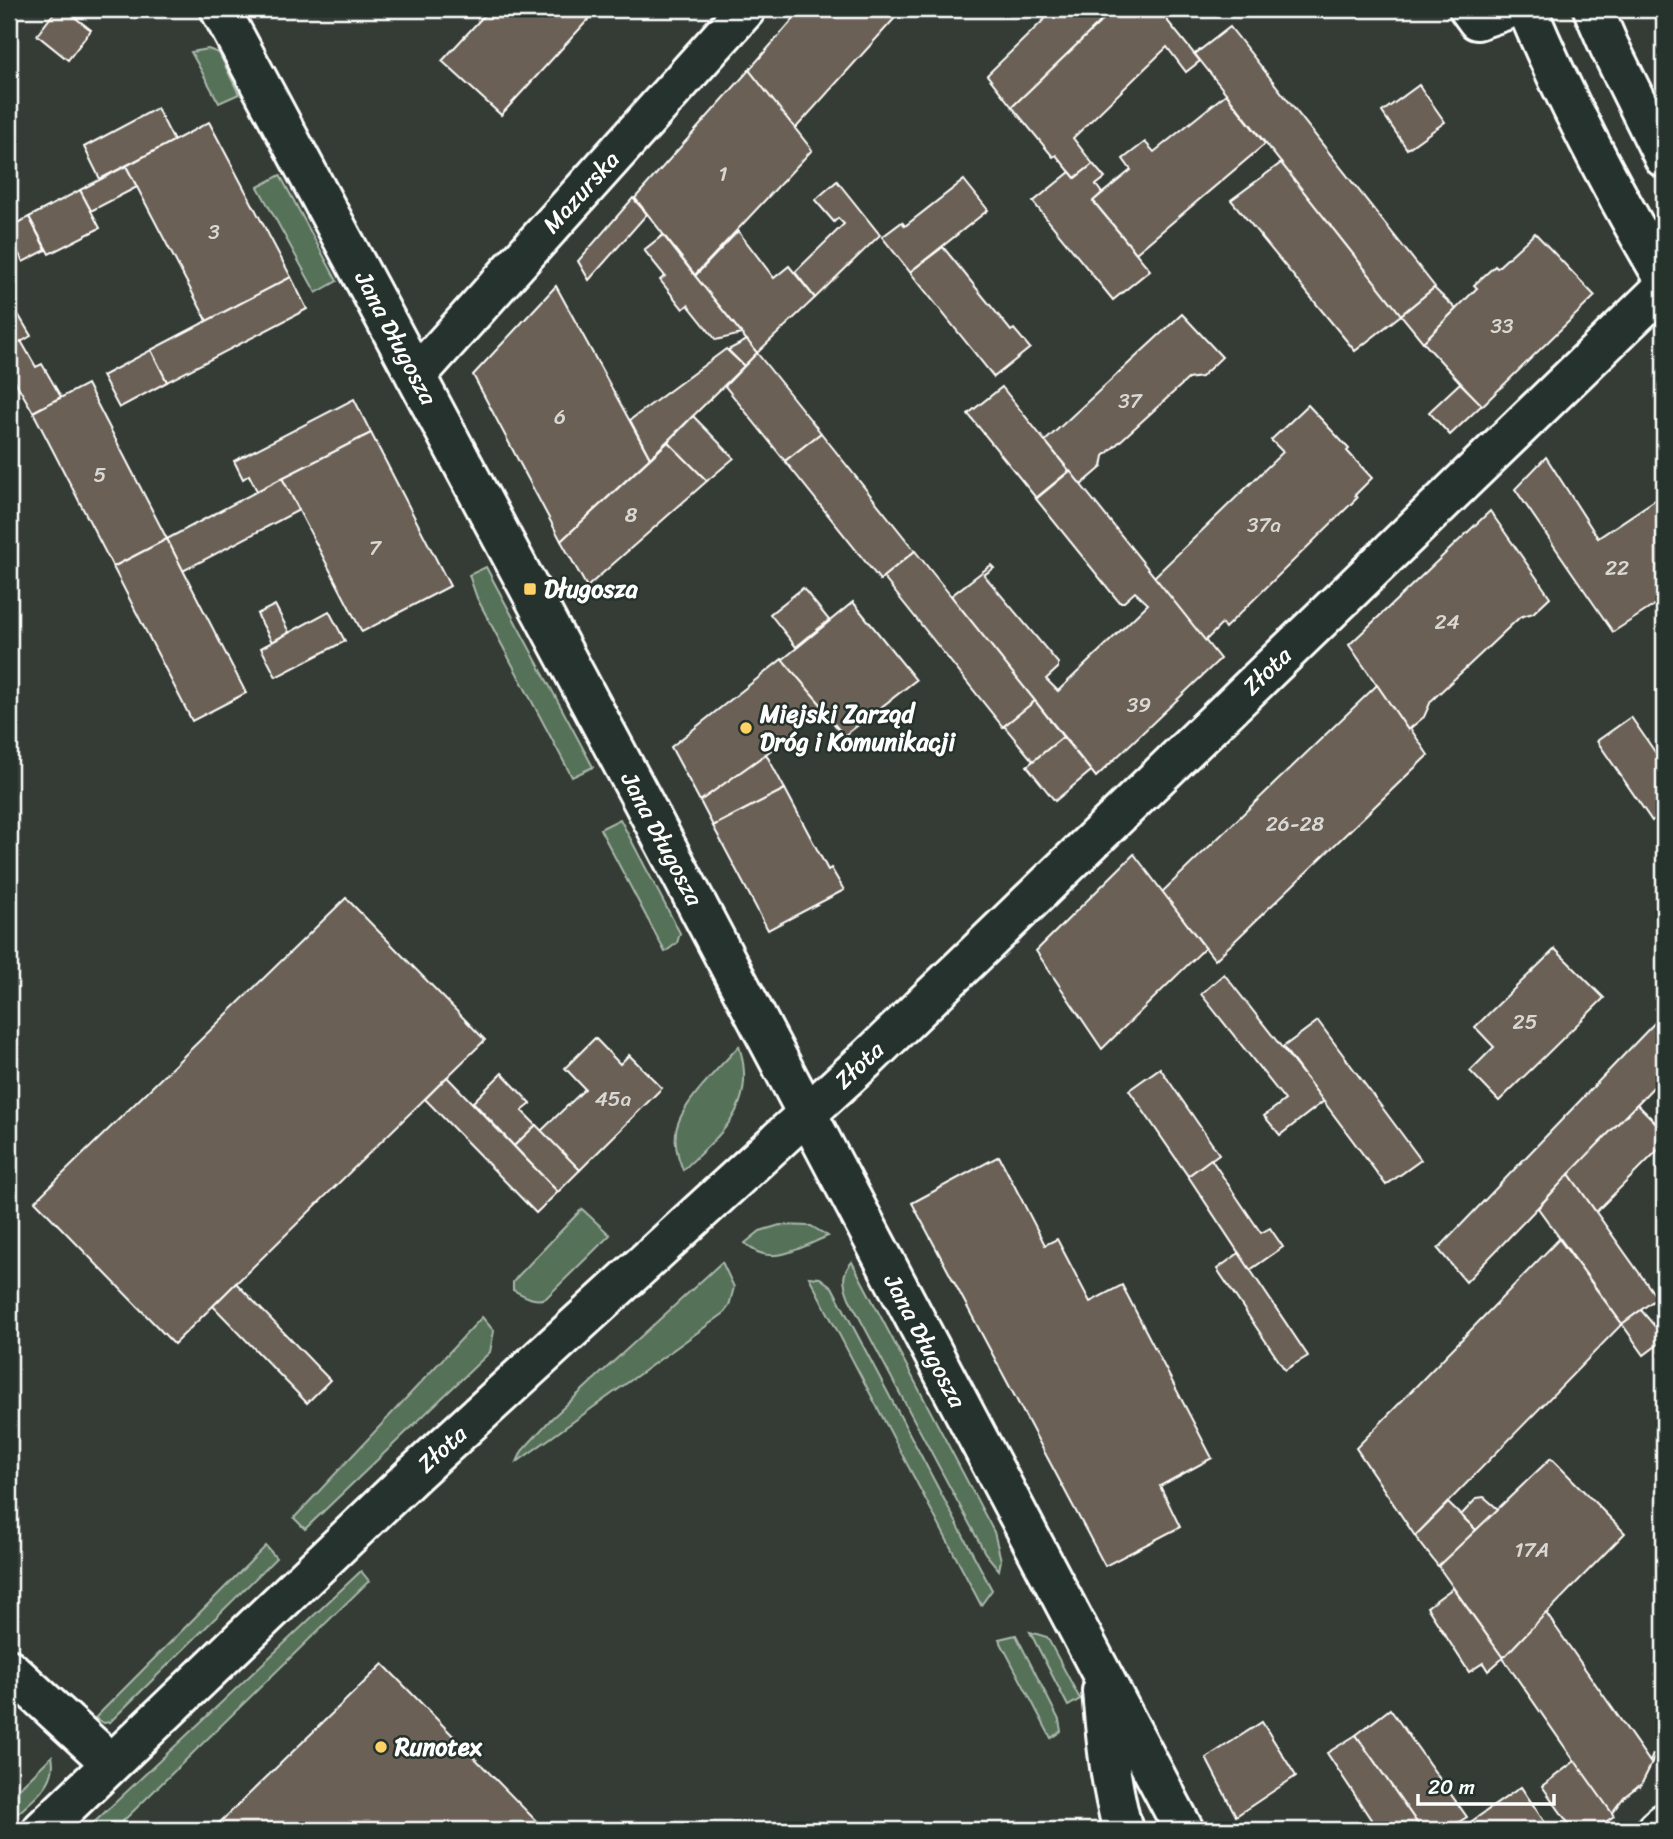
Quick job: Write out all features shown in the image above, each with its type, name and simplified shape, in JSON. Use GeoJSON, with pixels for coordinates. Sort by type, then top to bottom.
{"type":"FeatureCollection","features":[{"type":"Feature","properties":{"kind":"street","name":"Jana Długosza"},"geometry":{"type":"LineString","coordinates":[[220,9],[1184,1830]]}},
{"type":"Feature","properties":{"kind":"street","name":"Mazurska"},"geometry":{"type":"LineString","coordinates":[[416,376],[746,9]]}},
{"type":"Feature","properties":{"kind":"street"},"geometry":{"type":"LineString","coordinates":[[1469,9],[1477,20],[1509,9]]}},
{"type":"Feature","properties":{"kind":"street"},"geometry":{"type":"LineString","coordinates":[[1527,9],[1553,72],[1583,133],[1664,278]]}},
{"type":"Feature","properties":{"kind":"street"},"geometry":{"type":"LineString","coordinates":[[1593,9],[1664,158]]}},
{"type":"Feature","properties":{"kind":"street","name":"Złota"},"geometry":{"type":"LineString","coordinates":[[42,1830],[414,1474],[807,1115],[1664,287]]}},
{"type":"Feature","properties":{"kind":"street"},"geometry":{"type":"LineString","coordinates":[[9,1669],[111,1763]]}},
{"type":"Feature","properties":{"kind":"street","name":"Jana Długosza"},"geometry":{"type":"LineString","coordinates":[[1100,1671],[1109,1765],[1123,1830]]}},
{"type":"Feature","properties":{"kind":"street"},"geometry":{"type":"LineString","coordinates":[[1656,1830],[1664,1823]]}},
{"type":"Feature","properties":{"kind":"green space"},"geometry":{"type":"Polygon","coordinates":[[[208,49],[219,53],[239,94],[219,103],[191,52],[208,49]]]}},
{"type":"Feature","properties":{"kind":"green space"},"geometry":{"type":"Polygon","coordinates":[[[280,175],[337,281],[316,293],[258,187],[280,175]]]}},
{"type":"Feature","properties":{"kind":"green space"},"geometry":{"type":"Polygon","coordinates":[[[486,567],[593,767],[572,777],[477,598],[469,575],[486,567]]]}},
{"type":"Feature","properties":{"kind":"green space"},"geometry":{"type":"Polygon","coordinates":[[[620,819],[680,933],[677,943],[665,952],[600,829],[620,819]]]}},
{"type":"Feature","properties":{"kind":"green space"},"geometry":{"type":"Polygon","coordinates":[[[739,1046],[744,1067],[740,1102],[723,1130],[683,1170],[676,1142],[679,1121],[702,1086],[739,1046]]]}},
{"type":"Feature","properties":{"kind":"green space"},"geometry":{"type":"Polygon","coordinates":[[[582,1209],[610,1235],[546,1298],[533,1299],[513,1290],[513,1282],[518,1276],[582,1209]]]}},
{"type":"Feature","properties":{"kind":"green space"},"geometry":{"type":"Polygon","coordinates":[[[780,1225],[811,1226],[828,1236],[796,1250],[775,1255],[754,1251],[745,1243],[760,1231],[780,1225]]]}},
{"type":"Feature","properties":{"kind":"green space"},"geometry":{"type":"Polygon","coordinates":[[[722,1262],[734,1287],[729,1306],[723,1314],[517,1462],[522,1451],[551,1419],[722,1262]]]}},
{"type":"Feature","properties":{"kind":"green space"},"geometry":{"type":"Polygon","coordinates":[[[852,1262],[994,1532],[1001,1560],[999,1570],[985,1553],[849,1298],[844,1279],[852,1262]]]}},
{"type":"Feature","properties":{"kind":"green space"},"geometry":{"type":"Polygon","coordinates":[[[809,1277],[820,1278],[832,1287],[992,1590],[981,1605],[809,1277]]]}},
{"type":"Feature","properties":{"kind":"green space"},"geometry":{"type":"Polygon","coordinates":[[[482,1317],[494,1331],[490,1352],[305,1529],[294,1518],[482,1317]]]}},
{"type":"Feature","properties":{"kind":"green space"},"geometry":{"type":"Polygon","coordinates":[[[266,1546],[276,1558],[110,1722],[104,1723],[95,1718],[266,1546]]]}},
{"type":"Feature","properties":{"kind":"green space"},"geometry":{"type":"Polygon","coordinates":[[[361,1571],[369,1581],[114,1830],[86,1830],[361,1571]]]}},
{"type":"Feature","properties":{"kind":"green space"},"geometry":{"type":"Polygon","coordinates":[[[1030,1632],[1047,1637],[1080,1699],[1068,1706],[1030,1632]]]}},
{"type":"Feature","properties":{"kind":"green space"},"geometry":{"type":"Polygon","coordinates":[[[1016,1635],[1059,1720],[1061,1731],[1051,1738],[999,1639],[1016,1635]]]}},
{"type":"Feature","properties":{"kind":"green space"},"geometry":{"type":"Polygon","coordinates":[[[52,1756],[51,1776],[46,1785],[9,1821],[9,1798],[52,1756]]]}},
{"type":"Feature","properties":{"kind":"building"},"geometry":{"type":"Polygon","coordinates":[[[57,9],[64,9],[91,30],[68,60],[37,35],[57,9]]]}},
{"type":"Feature","properties":{"kind":"building"},"geometry":{"type":"Polygon","coordinates":[[[490,9],[598,9],[501,115],[442,61],[490,9]]]}},
{"type":"Feature","properties":{"kind":"building"},"geometry":{"type":"Polygon","coordinates":[[[802,9],[903,9],[795,129],[749,70],[802,9]]]}},
{"type":"Feature","properties":{"kind":"building"},"geometry":{"type":"Polygon","coordinates":[[[1055,9],[1114,9],[1012,107],[987,75],[1055,9]]]}},
{"type":"Feature","properties":{"kind":"building"},"geometry":{"type":"Polygon","coordinates":[[[1114,9],[1158,9],[1200,61],[1186,72],[1167,47],[1073,138],[1093,164],[1075,178],[1056,155],[1053,157],[1012,107],[1114,9]]]}},
{"type":"Feature","properties":{"kind":"building"},"geometry":{"type":"Polygon","coordinates":[[[1230,27],[1435,287],[1401,315],[1195,54],[1230,27]]]}},
{"type":"Feature","properties":{"kind":"building"},"geometry":{"type":"Polygon","coordinates":[[[749,70],[812,150],[695,275],[635,198],[749,70]]]}},
{"type":"Feature","properties":{"kind":"building"},"geometry":{"type":"Polygon","coordinates":[[[1419,85],[1445,122],[1407,149],[1382,112],[1419,85]]]}},
{"type":"Feature","properties":{"kind":"building"},"geometry":{"type":"Polygon","coordinates":[[[1226,94],[1265,144],[1136,253],[1093,201],[1131,170],[1123,159],[1145,142],[1154,152],[1226,94]]]}},
{"type":"Feature","properties":{"kind":"building"},"geometry":{"type":"Polygon","coordinates":[[[157,108],[174,141],[100,179],[84,147],[157,108]]]}},
{"type":"Feature","properties":{"kind":"building"},"geometry":{"type":"Polygon","coordinates":[[[209,122],[291,277],[207,321],[126,166],[209,122]]]}},
{"type":"Feature","properties":{"kind":"building"},"geometry":{"type":"Polygon","coordinates":[[[1281,163],[1401,315],[1355,351],[1231,200],[1281,163]]]}},
{"type":"Feature","properties":{"kind":"building"},"geometry":{"type":"Polygon","coordinates":[[[1093,164],[1105,178],[1096,185],[1102,193],[1093,201],[1150,270],[1113,300],[1033,202],[1070,172],[1075,178],[1093,164]]]}},
{"type":"Feature","properties":{"kind":"building"},"geometry":{"type":"Polygon","coordinates":[[[126,166],[137,187],[91,211],[80,190],[126,166]]]}},
{"type":"Feature","properties":{"kind":"building"},"geometry":{"type":"Polygon","coordinates":[[[964,180],[988,210],[910,272],[882,237],[902,222],[905,226],[964,180]]]}},
{"type":"Feature","properties":{"kind":"building"},"geometry":{"type":"Polygon","coordinates":[[[837,181],[880,235],[815,298],[795,272],[844,224],[838,218],[834,222],[815,200],[837,181]]]}},
{"type":"Feature","properties":{"kind":"building"},"geometry":{"type":"Polygon","coordinates":[[[80,190],[100,228],[49,254],[29,217],[80,190]]]}},
{"type":"Feature","properties":{"kind":"building"},"geometry":{"type":"Polygon","coordinates":[[[633,198],[647,214],[589,280],[578,261],[633,198]]]}},
{"type":"Feature","properties":{"kind":"building"},"geometry":{"type":"Polygon","coordinates":[[[29,217],[46,250],[23,262],[9,235],[9,227],[29,217]]]}},
{"type":"Feature","properties":{"kind":"building"},"geometry":{"type":"Polygon","coordinates":[[[738,231],[774,278],[789,266],[815,298],[757,353],[695,276],[738,231]]]}},
{"type":"Feature","properties":{"kind":"building"},"geometry":{"type":"Polygon","coordinates":[[[1535,233],[1595,296],[1482,406],[1423,342],[1477,288],[1474,285],[1535,233]]]}},
{"type":"Feature","properties":{"kind":"building"},"geometry":{"type":"Polygon","coordinates":[[[663,235],[742,334],[716,340],[688,305],[683,309],[660,280],[665,276],[644,250],[663,235]]]}},
{"type":"Feature","properties":{"kind":"building"},"geometry":{"type":"Polygon","coordinates":[[[943,247],[1011,331],[1014,329],[1030,348],[994,377],[910,272],[943,247]]]}},
{"type":"Feature","properties":{"kind":"building"},"geometry":{"type":"Polygon","coordinates":[[[291,277],[307,309],[167,382],[151,350],[291,277]]]}},
{"type":"Feature","properties":{"kind":"building"},"geometry":{"type":"Polygon","coordinates":[[[556,286],[650,458],[561,541],[473,375],[556,286]]]}},
{"type":"Feature","properties":{"kind":"building"},"geometry":{"type":"Polygon","coordinates":[[[1434,288],[1456,309],[1423,342],[1401,315],[1434,288]]]}},
{"type":"Feature","properties":{"kind":"building"},"geometry":{"type":"Polygon","coordinates":[[[9,299],[31,336],[9,349],[9,299]]]}},
{"type":"Feature","properties":{"kind":"building"},"geometry":{"type":"Polygon","coordinates":[[[1182,314],[1222,357],[1201,377],[1188,379],[1104,456],[1102,467],[1081,485],[1045,441],[1182,314]]]}},
{"type":"Feature","properties":{"kind":"building"},"geometry":{"type":"Polygon","coordinates":[[[747,340],[757,353],[744,366],[728,350],[747,340]]]}},
{"type":"Feature","properties":{"kind":"building"},"geometry":{"type":"Polygon","coordinates":[[[21,341],[36,367],[42,364],[61,397],[33,412],[9,371],[9,349],[21,341]]]}},
{"type":"Feature","properties":{"kind":"building"},"geometry":{"type":"Polygon","coordinates":[[[726,349],[744,366],[650,458],[630,420],[726,349]]]}},
{"type":"Feature","properties":{"kind":"building"},"geometry":{"type":"Polygon","coordinates":[[[151,350],[167,382],[119,408],[102,376],[151,350]]]}},
{"type":"Feature","properties":{"kind":"building"},"geometry":{"type":"Polygon","coordinates":[[[757,353],[821,433],[785,461],[725,386],[757,353]]]}},
{"type":"Feature","properties":{"kind":"building"},"geometry":{"type":"Polygon","coordinates":[[[1460,383],[1482,405],[1450,435],[1429,412],[1460,383]]]}},
{"type":"Feature","properties":{"kind":"building"},"geometry":{"type":"Polygon","coordinates":[[[87,384],[167,539],[113,567],[33,412],[87,384]]]}},
{"type":"Feature","properties":{"kind":"building"},"geometry":{"type":"Polygon","coordinates":[[[1002,387],[1069,471],[1036,498],[968,414],[1002,387]]]}},
{"type":"Feature","properties":{"kind":"building"},"geometry":{"type":"Polygon","coordinates":[[[354,399],[371,433],[257,491],[249,475],[243,479],[234,461],[354,399]]]}},
{"type":"Feature","properties":{"kind":"building"},"geometry":{"type":"Polygon","coordinates":[[[1308,405],[1372,478],[1355,495],[1357,498],[1225,628],[1222,624],[1205,641],[1154,577],[1283,452],[1271,440],[1308,405]]]}},
{"type":"Feature","properties":{"kind":"building"},"geometry":{"type":"Polygon","coordinates":[[[693,416],[734,458],[707,481],[668,442],[693,416]]]}},
{"type":"Feature","properties":{"kind":"building"},"geometry":{"type":"Polygon","coordinates":[[[371,433],[450,586],[362,632],[282,478],[371,433]]]}},
{"type":"Feature","properties":{"kind":"building"},"geometry":{"type":"Polygon","coordinates":[[[821,433],[915,551],[880,580],[785,461],[821,433]]]}},
{"type":"Feature","properties":{"kind":"building"},"geometry":{"type":"Polygon","coordinates":[[[668,442],[707,481],[587,587],[561,541],[668,442]]]}},
{"type":"Feature","properties":{"kind":"building"},"geometry":{"type":"Polygon","coordinates":[[[1546,457],[1598,538],[1664,494],[1664,599],[1613,632],[1515,489],[1546,457]]]}},
{"type":"Feature","properties":{"kind":"building"},"geometry":{"type":"Polygon","coordinates":[[[1070,471],[1220,659],[1096,777],[951,596],[991,565],[994,568],[984,575],[1058,663],[1058,668],[1046,679],[1058,691],[1148,604],[1135,592],[1124,602],[1119,602],[1036,499],[1070,471]]]}},
{"type":"Feature","properties":{"kind":"building"},"geometry":{"type":"Polygon","coordinates":[[[282,478],[299,510],[183,571],[167,539],[282,478]]]}},
{"type":"Feature","properties":{"kind":"building"},"geometry":{"type":"Polygon","coordinates":[[[1490,511],[1550,597],[1533,613],[1520,617],[1431,701],[1424,717],[1408,730],[1349,645],[1490,511]]]}},
{"type":"Feature","properties":{"kind":"building"},"geometry":{"type":"Polygon","coordinates":[[[167,539],[246,693],[192,721],[113,567],[167,539]]]}},
{"type":"Feature","properties":{"kind":"building"},"geometry":{"type":"Polygon","coordinates":[[[915,551],[1035,701],[1003,727],[883,577],[915,551]]]}},
{"type":"Feature","properties":{"kind":"building"},"geometry":{"type":"Polygon","coordinates":[[[803,588],[829,620],[796,647],[770,614],[803,588]]]}},
{"type":"Feature","properties":{"kind":"building"},"geometry":{"type":"Polygon","coordinates":[[[853,602],[916,680],[844,736],[822,709],[824,708],[782,660],[853,602]]]}},
{"type":"Feature","properties":{"kind":"building"},"geometry":{"type":"Polygon","coordinates":[[[275,605],[289,632],[272,642],[257,614],[275,605]]]}},
{"type":"Feature","properties":{"kind":"building"},"geometry":{"type":"Polygon","coordinates":[[[329,611],[345,641],[276,677],[261,648],[329,611]]]}},
{"type":"Feature","properties":{"kind":"building","name":"Miejski Zarząd Dróg i Komunikacji"},"geometry":{"type":"Polygon","coordinates":[[[782,659],[824,708],[700,801],[671,747],[782,659]]]}},
{"type":"Feature","properties":{"kind":"building"},"geometry":{"type":"Polygon","coordinates":[[[1377,685],[1428,755],[1215,960],[1162,892],[1377,685]]]}},
{"type":"Feature","properties":{"kind":"building"},"geometry":{"type":"Polygon","coordinates":[[[1035,701],[1063,737],[1033,761],[1004,726],[1035,701]]]}},
{"type":"Feature","properties":{"kind":"building"},"geometry":{"type":"Polygon","coordinates":[[[1631,717],[1664,765],[1664,812],[1652,821],[1597,741],[1631,717]]]}},
{"type":"Feature","properties":{"kind":"building"},"geometry":{"type":"Polygon","coordinates":[[[1063,737],[1091,771],[1055,801],[1027,766],[1063,737]]]}},
{"type":"Feature","properties":{"kind":"building"},"geometry":{"type":"Polygon","coordinates":[[[766,754],[785,789],[713,826],[700,801],[766,754]]]}},
{"type":"Feature","properties":{"kind":"building"},"geometry":{"type":"Polygon","coordinates":[[[785,789],[828,870],[831,868],[844,890],[768,930],[713,826],[785,789]]]}},
{"type":"Feature","properties":{"kind":"building"},"geometry":{"type":"Polygon","coordinates":[[[1134,854],[1205,948],[1102,1049],[1036,951],[1134,854]]]}},
{"type":"Feature","properties":{"kind":"building"},"geometry":{"type":"Polygon","coordinates":[[[346,898],[485,1040],[174,1344],[35,1201],[346,898]]]}},
{"type":"Feature","properties":{"kind":"building"},"geometry":{"type":"Polygon","coordinates":[[[1555,949],[1604,998],[1499,1101],[1470,1071],[1494,1047],[1475,1027],[1555,949]]]}},
{"type":"Feature","properties":{"kind":"building"},"geometry":{"type":"Polygon","coordinates":[[[1224,974],[1324,1101],[1280,1135],[1264,1116],[1285,1100],[1201,994],[1224,974]]]}},
{"type":"Feature","properties":{"kind":"building"},"geometry":{"type":"Polygon","coordinates":[[[1664,1013],[1664,1076],[1466,1282],[1438,1249],[1664,1013]]]}},
{"type":"Feature","properties":{"kind":"building"},"geometry":{"type":"Polygon","coordinates":[[[1318,1021],[1421,1160],[1386,1185],[1283,1047],[1318,1021]]]}},
{"type":"Feature","properties":{"kind":"building"},"geometry":{"type":"Polygon","coordinates":[[[595,1038],[620,1064],[629,1055],[662,1088],[580,1170],[541,1131],[585,1089],[565,1068],[595,1038]]]}},
{"type":"Feature","properties":{"kind":"building"},"geometry":{"type":"Polygon","coordinates":[[[1160,1068],[1219,1154],[1188,1176],[1129,1090],[1160,1068]]]}},
{"type":"Feature","properties":{"kind":"building"},"geometry":{"type":"Polygon","coordinates":[[[502,1073],[531,1104],[522,1111],[536,1125],[514,1146],[473,1102],[502,1073]]]}},
{"type":"Feature","properties":{"kind":"building"},"geometry":{"type":"Polygon","coordinates":[[[447,1077],[558,1192],[536,1213],[425,1099],[447,1077]]]}},
{"type":"Feature","properties":{"kind":"building"},"geometry":{"type":"Polygon","coordinates":[[[1637,1104],[1664,1131],[1664,1144],[1596,1212],[1569,1174],[1637,1104]]]}},
{"type":"Feature","properties":{"kind":"building"},"geometry":{"type":"Polygon","coordinates":[[[536,1125],[580,1170],[558,1192],[514,1146],[536,1125]]]}},
{"type":"Feature","properties":{"kind":"building"},"geometry":{"type":"Polygon","coordinates":[[[999,1156],[1045,1245],[1057,1239],[1090,1302],[1122,1285],[1212,1458],[1160,1486],[1180,1527],[1105,1566],[912,1203],[999,1156]]]}},
{"type":"Feature","properties":{"kind":"building"},"geometry":{"type":"Polygon","coordinates":[[[1211,1159],[1261,1233],[1270,1228],[1283,1247],[1250,1270],[1188,1176],[1211,1159]]]}},
{"type":"Feature","properties":{"kind":"building"},"geometry":{"type":"Polygon","coordinates":[[[1569,1174],[1657,1298],[1622,1324],[1538,1208],[1569,1174]]]}},
{"type":"Feature","properties":{"kind":"building"},"geometry":{"type":"Polygon","coordinates":[[[1559,1239],[1622,1324],[1415,1536],[1356,1448],[1559,1239]]]}},
{"type":"Feature","properties":{"kind":"building"},"geometry":{"type":"Polygon","coordinates":[[[1239,1253],[1308,1356],[1285,1370],[1217,1269],[1239,1253]]]}},
{"type":"Feature","properties":{"kind":"building"},"geometry":{"type":"Polygon","coordinates":[[[236,1283],[330,1380],[307,1403],[213,1306],[236,1283]]]}},
{"type":"Feature","properties":{"kind":"building"},"geometry":{"type":"Polygon","coordinates":[[[1641,1310],[1664,1337],[1664,1340],[1644,1355],[1622,1324],[1641,1310]]]}},
{"type":"Feature","properties":{"kind":"building"},"geometry":{"type":"Polygon","coordinates":[[[1551,1458],[1625,1533],[1503,1658],[1438,1566],[1551,1458]]]}},
{"type":"Feature","properties":{"kind":"building"},"geometry":{"type":"Polygon","coordinates":[[[1484,1497],[1498,1509],[1476,1530],[1461,1515],[1477,1498],[1484,1497]]]}},
{"type":"Feature","properties":{"kind":"building"},"geometry":{"type":"Polygon","coordinates":[[[1448,1503],[1476,1530],[1438,1566],[1415,1536],[1448,1503]]]}},
{"type":"Feature","properties":{"kind":"building"},"geometry":{"type":"Polygon","coordinates":[[[1453,1588],[1503,1658],[1488,1671],[1483,1663],[1469,1672],[1427,1607],[1453,1588]]]}},
{"type":"Feature","properties":{"kind":"building"},"geometry":{"type":"Polygon","coordinates":[[[1546,1613],[1650,1762],[1653,1754],[1656,1755],[1640,1787],[1624,1797],[1611,1814],[1503,1658],[1546,1613]]]}},
{"type":"Feature","properties":{"kind":"building","name":"Runotex"},"geometry":{"type":"Polygon","coordinates":[[[383,1664],[545,1830],[212,1830],[383,1664]]]}},
{"type":"Feature","properties":{"kind":"building"},"geometry":{"type":"Polygon","coordinates":[[[1390,1709],[1467,1817],[1454,1825],[1459,1830],[1422,1830],[1356,1735],[1390,1709]]]}},
{"type":"Feature","properties":{"kind":"building"},"geometry":{"type":"Polygon","coordinates":[[[1262,1722],[1296,1776],[1236,1816],[1206,1758],[1262,1722]]]}},
{"type":"Feature","properties":{"kind":"building"},"geometry":{"type":"Polygon","coordinates":[[[1356,1735],[1422,1830],[1378,1830],[1327,1753],[1356,1735]]]}},
{"type":"Feature","properties":{"kind":"building"},"geometry":{"type":"Polygon","coordinates":[[[1575,1761],[1614,1816],[1594,1830],[1573,1830],[1542,1786],[1575,1761]]]}},
{"type":"Feature","properties":{"kind":"building"},"geometry":{"type":"Polygon","coordinates":[[[1521,1787],[1550,1830],[1459,1830],[1521,1787]]]}},
{"type":"Feature","properties":{"kind":"place","name":"Długosza"},"geometry":{"type":"Point","coordinates":[530,589]}},
{"type":"Feature","properties":{"kind":"place","name":"Miejski Zarząd Dróg i Komunikacji"},"geometry":{"type":"Point","coordinates":[746,728]}},
{"type":"Feature","properties":{"kind":"place","name":"Runotex"},"geometry":{"type":"Point","coordinates":[381,1747]}}]}
